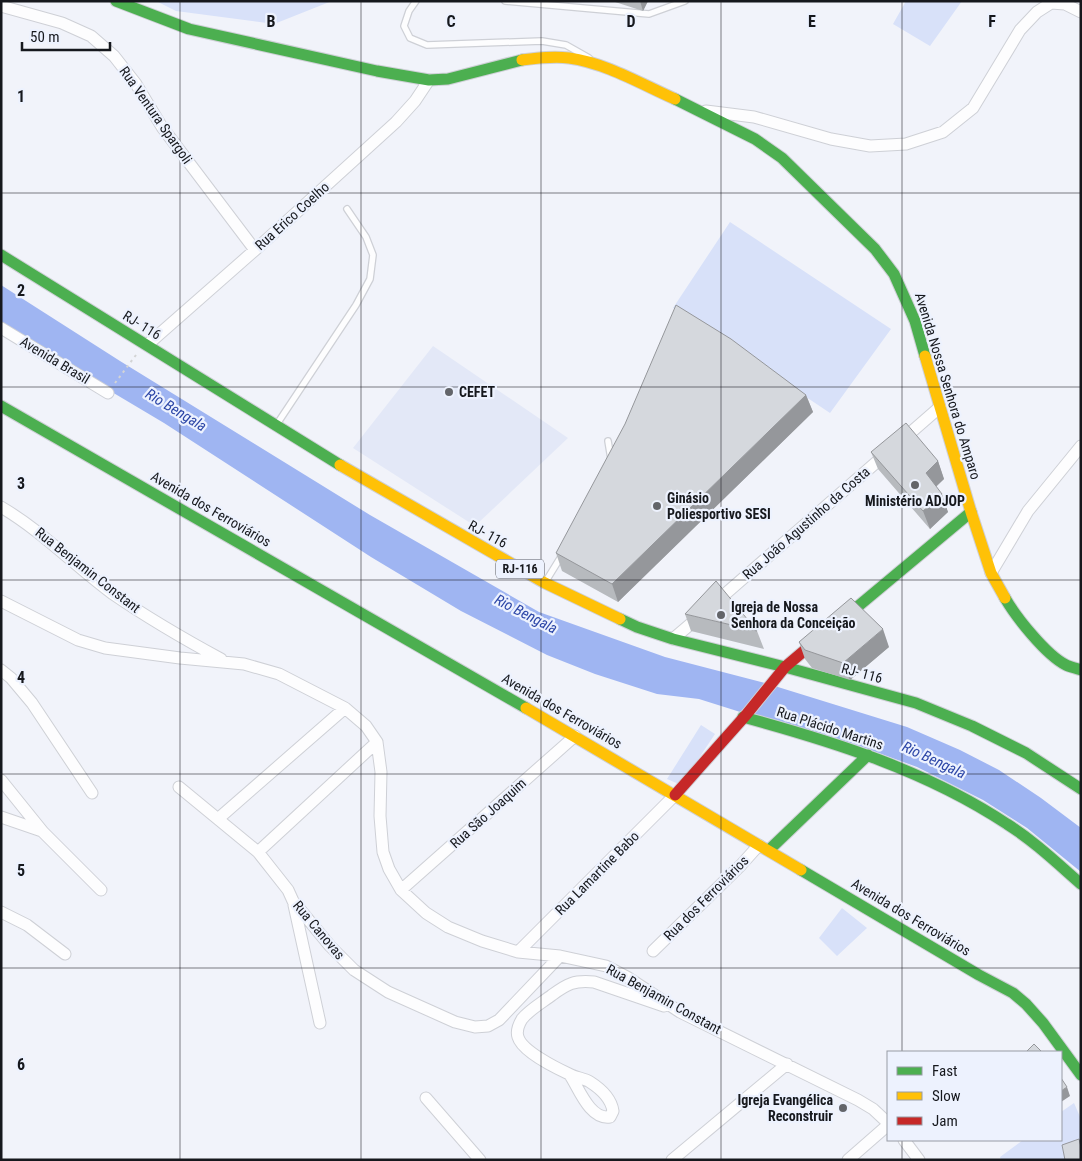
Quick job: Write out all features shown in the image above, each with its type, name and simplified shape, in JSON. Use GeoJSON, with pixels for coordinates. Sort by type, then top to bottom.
{"type":"FeatureCollection","features":[{"type":"Feature","properties":{"kind":"main road","name":"Avenida Nossa Senhora do Amparo"},"geometry":{"type":"LineString","coordinates":[[116,1],[189,29],[377,71],[429,80],[448,79],[508,63],[541,57],[569,58],[603,67],[701,111],[755,139],[782,158],[875,249],[894,274],[915,321],[991,574],[1012,611],[1051,655],[1066,665],[1081,670]]}},
{"type":"Feature","properties":{"kind":"main road","name":"RJ- 116"},"geometry":{"type":"LineString","coordinates":[[1,255],[438,524],[545,582],[637,627],[673,639],[916,703],[972,726],[1026,753],[1081,789]]}},
{"type":"Feature","properties":{"kind":"main road","name":"Avenida dos Ferroviários"},"geometry":{"type":"LineString","coordinates":[[1,406],[675,794],[1016,995],[1036,1015],[1081,1075]]}},
{"type":"Feature","properties":{"kind":"main road","name":"Rua Plácido Martins"},"geometry":{"type":"LineString","coordinates":[[675,794],[745,716],[785,667],[971,512]]}},
{"type":"Feature","properties":{"kind":"main road","name":"Rua Plácido Martins"},"geometry":{"type":"LineString","coordinates":[[745,716],[868,755],[963,796],[1008,824],[1060,862],[1081,884]]}},
{"type":"Feature","properties":{"kind":"main road"},"geometry":{"type":"LineString","coordinates":[[764,847],[868,755]]}},
{"type":"Feature","properties":{"kind":"street"},"geometry":{"type":"LineString","coordinates":[[701,111],[754,117],[831,139],[870,146],[906,144],[943,132],[973,108],[1020,30],[1037,12],[1051,4],[1065,4],[1081,12]]}},
{"type":"Feature","properties":{"kind":"street","name":"Rua Ventura Spargoli"},"geometry":{"type":"LineString","coordinates":[[1,6],[62,23],[90,36],[114,56],[136,84],[162,127],[255,250]]}},
{"type":"Feature","properties":{"kind":"street","name":"Rua Erico Coelho"},"geometry":{"type":"LineString","coordinates":[[147,345],[396,122],[429,80]]}},
{"type":"Feature","properties":{"kind":"street","name":"Avenida Brasil"},"geometry":{"type":"LineString","coordinates":[[1,328],[111,388]]}},
{"type":"Feature","properties":{"kind":"street","name":"Rua João Agustinho da Costa"},"geometry":{"type":"LineString","coordinates":[[673,639],[940,407]]}},
{"type":"Feature","properties":{"kind":"street"},"geometry":{"type":"LineString","coordinates":[[991,574],[1028,511],[1081,446]]}},
{"type":"Feature","properties":{"kind":"street","name":"Rua Benjamin Constant"},"geometry":{"type":"LineString","coordinates":[[1,507],[20,518],[112,593],[176,635],[227,662]]}},
{"type":"Feature","properties":{"kind":"street","name":"Rua Benjamin Constant"},"geometry":{"type":"LineString","coordinates":[[1,601],[78,640],[105,648],[244,664],[279,674],[346,708],[366,726],[376,742],[380,772],[380,816],[383,852],[389,869],[401,890],[426,913],[448,927],[482,941],[518,952],[560,956],[606,966],[627,977],[680,1012],[858,1100],[873,1109],[887,1123]]}},
{"type":"Feature","properties":{"kind":"street"},"geometry":{"type":"LineString","coordinates":[[1,670],[11,678],[32,703],[92,793]]}},
{"type":"Feature","properties":{"kind":"street"},"geometry":{"type":"LineString","coordinates":[[219,818],[346,708]]}},
{"type":"Feature","properties":{"kind":"street","name":"Rua São Joaquim"},"geometry":{"type":"LineString","coordinates":[[401,890],[575,736]]}},
{"type":"Feature","properties":{"kind":"street"},"geometry":{"type":"LineString","coordinates":[[258,852],[376,742]]}},
{"type":"Feature","properties":{"kind":"street"},"geometry":{"type":"LineString","coordinates":[[1,780],[43,832],[101,890]]}},
{"type":"Feature","properties":{"kind":"street","name":"Rua Canovas"},"geometry":{"type":"LineString","coordinates":[[179,787],[258,852],[288,890],[293,901],[330,946],[354,970],[388,992],[455,1022],[476,1027],[488,1026],[499,1020],[560,956]]}},
{"type":"Feature","properties":{"kind":"street","name":"Rua Lamartine Babo"},"geometry":{"type":"LineString","coordinates":[[518,952],[675,794]]}},
{"type":"Feature","properties":{"kind":"street"},"geometry":{"type":"LineString","coordinates":[[1,817],[43,832]]}},
{"type":"Feature","properties":{"kind":"street","name":"Rua dos Ferroviários"},"geometry":{"type":"LineString","coordinates":[[653,951],[741,865],[764,847]]}},
{"type":"Feature","properties":{"kind":"street"},"geometry":{"type":"LineString","coordinates":[[293,901],[320,1023]]}},
{"type":"Feature","properties":{"kind":"street"},"geometry":{"type":"LineString","coordinates":[[1,912],[27,925],[64,954]]}},
{"type":"Feature","properties":{"kind":"street"},"geometry":{"type":"LineString","coordinates":[[570,1075],[523,1046],[518,1036],[518,1027],[523,1017],[564,986],[582,980],[594,982],[680,1012]]}},
{"type":"Feature","properties":{"kind":"street"},"geometry":{"type":"LineString","coordinates":[[672,1160],[787,1064]]}},
{"type":"Feature","properties":{"kind":"street"},"geometry":{"type":"LineString","coordinates":[[426,1098],[480,1160]]}},
{"type":"Feature","properties":{"kind":"street"},"geometry":{"type":"LineString","coordinates":[[848,1160],[887,1125]]}},
{"type":"Feature","properties":{"kind":"street"},"geometry":{"type":"LineString","coordinates":[[905,1141],[919,1160]]}},
{"type":"Feature","properties":{"kind":"lane"},"geometry":{"type":"LineString","coordinates":[[416,1],[409,11],[404,26],[410,38],[427,45],[542,41],[566,44],[603,67]]}},
{"type":"Feature","properties":{"kind":"lane"},"geometry":{"type":"LineString","coordinates":[[506,1],[649,14],[685,1]]}},
{"type":"Feature","properties":{"kind":"lane"},"geometry":{"type":"LineString","coordinates":[[276,426],[356,305],[370,279],[373,255],[366,237],[347,209]]}},
{"type":"Feature","properties":{"kind":"lane"},"geometry":{"type":"LineString","coordinates":[[608,441],[612,464]]}},
{"type":"Feature","properties":{"kind":"lane"},"geometry":{"type":"LineString","coordinates":[[545,582],[565,551]]}},
{"type":"Feature","properties":{"kind":"path"},"geometry":{"type":"LineString","coordinates":[[111,388],[134,356]]}},
{"type":"Feature","properties":{"kind":"shaded area"},"geometry":{"type":"Polygon","coordinates":[[[156,1],[332,1],[274,24],[176,11],[156,1]]]}},
{"type":"Feature","properties":{"kind":"shaded area"},"geometry":{"type":"Polygon","coordinates":[[[906,1],[962,1],[930,46],[893,24],[906,1]]]}},
{"type":"Feature","properties":{"kind":"shaded area"},"geometry":{"type":"Polygon","coordinates":[[[730,222],[891,329],[830,413],[673,308],[730,222]]]}},
{"type":"Feature","properties":{"kind":"shaded area","name":"CEFET"},"geometry":{"type":"Polygon","coordinates":[[[433,346],[568,438],[475,526],[353,448],[433,346]]]}},
{"type":"Feature","properties":{"kind":"shaded area"},"geometry":{"type":"Polygon","coordinates":[[[701,725],[715,734],[681,785],[667,779],[701,725]]]}},
{"type":"Feature","properties":{"kind":"shaded area"},"geometry":{"type":"Polygon","coordinates":[[[842,908],[867,928],[837,956],[819,938],[842,908]]]}},
{"type":"Feature","properties":{"kind":"shaded area"},"geometry":{"type":"Polygon","coordinates":[[[1074,1103],[1081,1119],[1081,1158],[1079,1160],[1001,1160],[1000,1157],[1022,1141],[1062,1141],[1062,1111],[1074,1103]]]}},
{"type":"Feature","properties":{"kind":"water","name":"Rio Bengala"},"geometry":{"type":"Polygon","coordinates":[[[1,285],[120,361],[370,515],[539,612],[665,657],[765,683],[907,727],[960,750],[999,770],[1081,828],[1081,872],[1027,828],[983,800],[917,767],[854,744],[788,727],[699,699],[657,694],[595,674],[547,655],[461,611],[371,557],[164,423],[1,326],[1,285]]]}},
{"type":"Feature","properties":{"kind":"building","name":"Ginásio Poliesportivo SESI"},"geometry":{"type":"Polygon","coordinates":[[[676,305],[731,339],[806,395],[612,584],[556,553],[625,424],[676,305]]]}},
{"type":"Feature","properties":{"kind":"building","name":"Ministério ADJOP"},"geometry":{"type":"Polygon","coordinates":[[[906,423],[938,461],[926,473],[942,494],[923,511],[871,452],[906,423]]]}},
{"type":"Feature","properties":{"kind":"building"},"geometry":{"type":"Polygon","coordinates":[[[716,581],[757,631],[685,614],[716,581]]]}},
{"type":"Feature","properties":{"kind":"building"},"geometry":{"type":"Polygon","coordinates":[[[851,598],[883,629],[843,663],[805,650],[799,642],[851,598]]]}},
{"type":"Feature","properties":{"kind":"building"},"geometry":{"type":"Polygon","coordinates":[[[1034,1044],[1041,1051],[1027,1051],[1034,1044]]]}},
{"type":"Feature","properties":{"kind":"building"},"geometry":{"type":"Polygon","coordinates":[[[1062,1080],[1067,1087],[1062,1090],[1062,1080]]]}},
{"type":"Feature","properties":{"kind":"building"},"geometry":{"type":"Polygon","coordinates":[[[1079,1139],[1081,1160],[1065,1160],[1062,1145],[1079,1139]]]}},
{"type":"Feature","properties":{"kind":"traffic: fast"},"geometry":{"type":"LineString","coordinates":[[116,1],[189,29],[377,71],[429,80],[448,79],[522,60]]}},
{"type":"Feature","properties":{"kind":"traffic: fast"},"geometry":{"type":"LineString","coordinates":[[675,99],[755,139],[782,158],[875,249],[894,274],[915,321],[925,356]]}},
{"type":"Feature","properties":{"kind":"traffic: fast"},"geometry":{"type":"LineString","coordinates":[[1,255],[340,465]]}},
{"type":"Feature","properties":{"kind":"traffic: fast"},"geometry":{"type":"LineString","coordinates":[[1,406],[526,708]]}},
{"type":"Feature","properties":{"kind":"traffic: fast"},"geometry":{"type":"LineString","coordinates":[[844,618],[971,512]]}},
{"type":"Feature","properties":{"kind":"traffic: fast"},"geometry":{"type":"LineString","coordinates":[[1005,598],[1024,625],[1050,653],[1066,665],[1081,670]]}},
{"type":"Feature","properties":{"kind":"traffic: fast"},"geometry":{"type":"LineString","coordinates":[[620,619],[673,639],[916,703],[972,726],[1026,753],[1081,789]]}},
{"type":"Feature","properties":{"kind":"traffic: fast"},"geometry":{"type":"LineString","coordinates":[[743,717],[846,748],[913,773],[945,788],[976,805],[1027,838],[1081,884]]}},
{"type":"Feature","properties":{"kind":"traffic: fast"},"geometry":{"type":"LineString","coordinates":[[769,850],[868,755]]}},
{"type":"Feature","properties":{"kind":"traffic: fast"},"geometry":{"type":"LineString","coordinates":[[801,870],[1013,993],[1043,1023],[1081,1075]]}},
{"type":"Feature","properties":{"kind":"traffic: slow"},"geometry":{"type":"LineString","coordinates":[[522,60],[557,57],[596,64],[675,99]]}},
{"type":"Feature","properties":{"kind":"traffic: slow"},"geometry":{"type":"LineString","coordinates":[[925,356],[991,573],[1005,598]]}},
{"type":"Feature","properties":{"kind":"traffic: slow"},"geometry":{"type":"LineString","coordinates":[[340,465],[545,583],[620,619]]}},
{"type":"Feature","properties":{"kind":"traffic: slow"},"geometry":{"type":"LineString","coordinates":[[526,708],[801,870]]}},
{"type":"Feature","properties":{"kind":"traffic: jam"},"geometry":{"type":"LineString","coordinates":[[675,795],[746,715],[785,667],[818,639]]}},
{"type":"Feature","properties":{"kind":"place","name":"CEFET"},"geometry":{"type":"Point","coordinates":[449,392]}},
{"type":"Feature","properties":{"kind":"place","name":"Ministério ADJOP"},"geometry":{"type":"Point","coordinates":[915,485]}},
{"type":"Feature","properties":{"kind":"place","name":"Ginásio Poliesportivo SESI"},"geometry":{"type":"Point","coordinates":[657,506]}},
{"type":"Feature","properties":{"kind":"place","name":"Igreja de Nossa Senhora da Conceição"},"geometry":{"type":"Point","coordinates":[721,615]}},
{"type":"Feature","properties":{"kind":"place","name":"Igreja Evangélica Reconstruir"},"geometry":{"type":"Point","coordinates":[843,1108]}}]}
